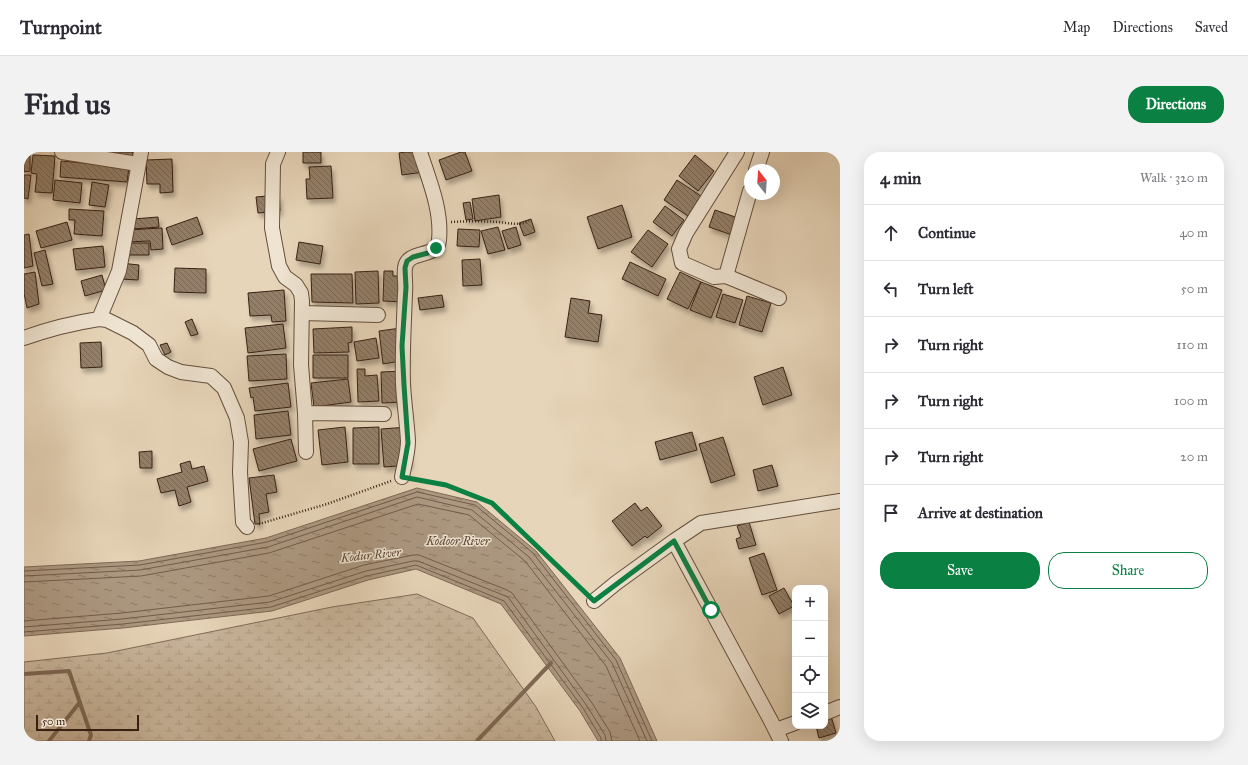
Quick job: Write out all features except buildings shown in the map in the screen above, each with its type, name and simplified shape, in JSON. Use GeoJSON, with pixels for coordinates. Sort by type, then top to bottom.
{"type":"FeatureCollection","features":[{"type":"Feature","properties":{"kind":"street"},"geometry":{"type":"LineString","coordinates":[[62,152],[139,158],[119,271],[99,319]]}},
{"type":"Feature","properties":{"kind":"street"},"geometry":{"type":"LineString","coordinates":[[278,152],[273,164],[272,228],[278,266],[285,277],[296,285],[301,293],[301,365],[305,413],[306,452]]}},
{"type":"Feature","properties":{"kind":"street"},"geometry":{"type":"LineString","coordinates":[[402,477],[408,443],[402,346],[406,287],[405,268],[407,261],[413,257],[428,253],[436,248],[439,242],[439,212],[420,152]]}},
{"type":"Feature","properties":{"kind":"street"},"geometry":{"type":"LineString","coordinates":[[737,152],[686,233],[679,249],[682,262],[714,277],[726,276],[779,298]]}},
{"type":"Feature","properties":{"kind":"street"},"geometry":{"type":"LineString","coordinates":[[758,164],[762,152]]}},
{"type":"Feature","properties":{"kind":"street"},"geometry":{"type":"LineString","coordinates":[[726,276],[747,200]]}},
{"type":"Feature","properties":{"kind":"street"},"geometry":{"type":"LineString","coordinates":[[302,313],[378,315]]}},
{"type":"Feature","properties":{"kind":"street"},"geometry":{"type":"LineString","coordinates":[[24,338],[40,332],[72,324],[99,319],[107,320],[133,333],[149,345],[156,359],[168,367],[181,372],[211,376],[224,388],[237,418],[241,442],[240,472],[243,522],[247,528]]}},
{"type":"Feature","properties":{"kind":"street"},"geometry":{"type":"LineString","coordinates":[[305,413],[384,414]]}},
{"type":"Feature","properties":{"kind":"street"},"geometry":{"type":"LineString","coordinates":[[594,601],[674,541],[701,523],[840,501]]}},
{"type":"Feature","properties":{"kind":"street"},"geometry":{"type":"LineString","coordinates":[[674,541],[778,736],[792,725]]}},
{"type":"Feature","properties":{"kind":"street"},"geometry":{"type":"LineString","coordinates":[[828,712],[840,707]]}},
{"type":"Feature","properties":{"kind":"path"},"geometry":{"type":"LineString","coordinates":[[439,223],[468,221],[522,224],[529,221]]}},
{"type":"Feature","properties":{"kind":"path"},"geometry":{"type":"LineString","coordinates":[[247,528],[327,504],[402,477],[446,485],[492,503],[594,601]]}},
{"type":"Feature","properties":{"kind":"green space"},"geometry":{"type":"Polygon","coordinates":[[[417,594],[473,618],[536,707],[555,741],[24,741],[24,662],[107,653],[332,607],[417,594]]]}},
{"type":"Feature","properties":{"kind":"water","name":"Kodoor River"},"geometry":{"type":"Polygon","coordinates":[[[417,488],[477,502],[536,551],[620,658],[657,741],[598,741],[580,711],[501,604],[416,569],[368,580],[272,611],[123,628],[24,636],[24,567],[139,561],[266,538],[417,488]]]}},
{"type":"Feature","properties":{"kind":"waterway"},"geometry":{"type":"LineString","coordinates":[[477,741],[551,663]]}},
{"type":"Feature","properties":{"kind":"waterway"},"geometry":{"type":"LineString","coordinates":[[24,674],[69,671],[91,735],[89,741]]}},
{"type":"Feature","properties":{"kind":"waterway"},"geometry":{"type":"LineString","coordinates":[[49,741],[80,702]]}},
{"type":"Feature","properties":{"kind":"route"},"geometry":{"type":"LineString","coordinates":[[436,248],[428,253],[413,257],[407,261],[405,268],[406,287],[402,346],[408,443],[402,477],[446,485],[492,503],[594,601],[674,541],[711,610]]}},
{"type":"Feature","properties":{"kind":"water label","name":"Kodur River"},"geometry":{"type":"Point","coordinates":[371,555]}}]}
